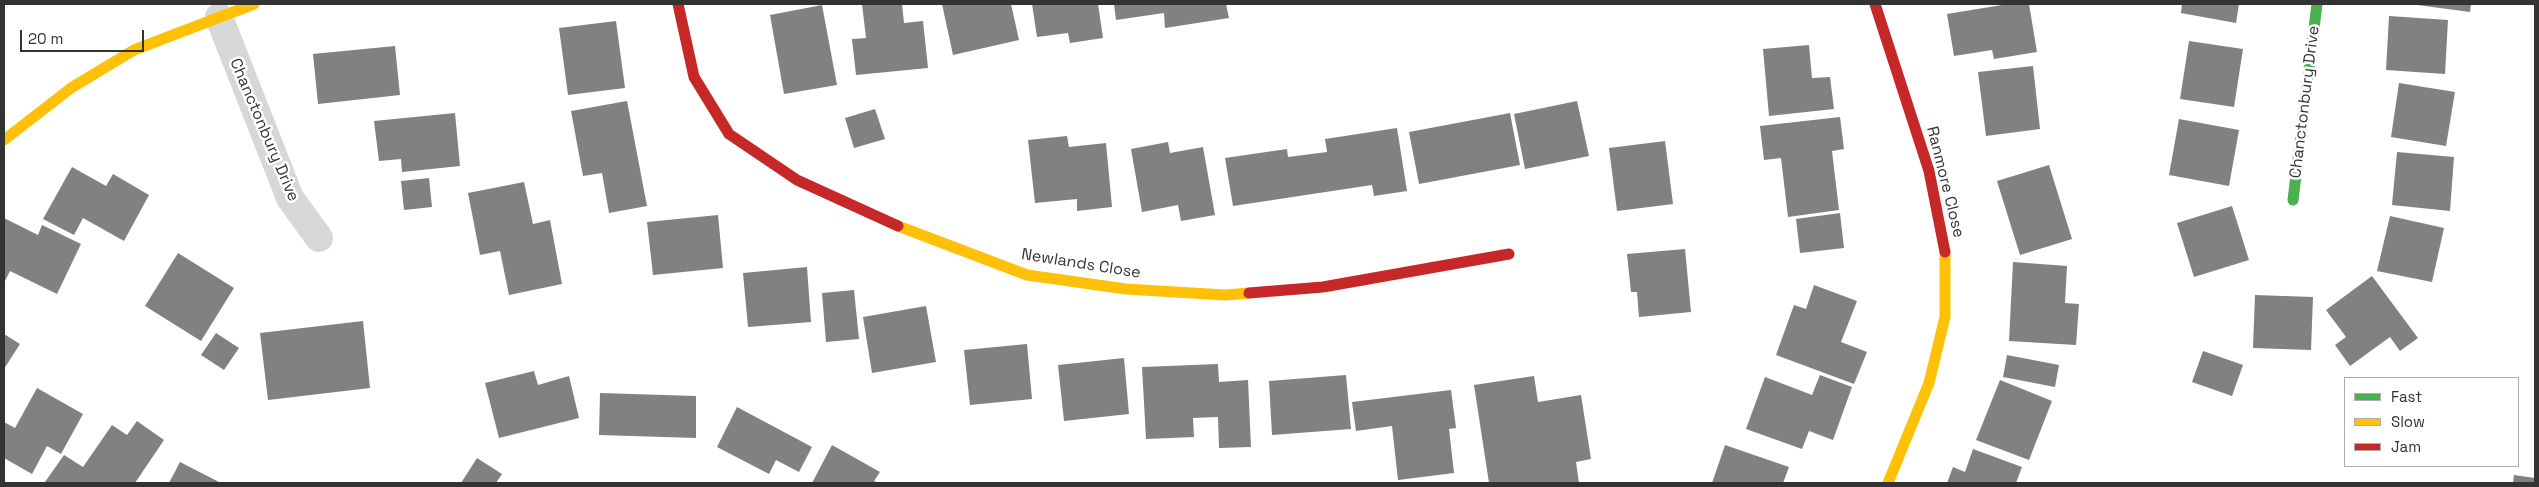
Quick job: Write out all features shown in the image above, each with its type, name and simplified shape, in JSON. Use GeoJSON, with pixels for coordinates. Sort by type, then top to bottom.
{"type":"FeatureCollection","features":[{"type":"Feature","properties":{"kind":"street"},"geometry":{"type":"LineString","coordinates":[[4,140],[71,88],[134,50],[254,4]]}},
{"type":"Feature","properties":{"kind":"street","name":"Newlands Close"},"geometry":{"type":"LineString","coordinates":[[678,4],[694,77],[728,134],[797,180],[920,236],[1027,276],[1126,289],[1225,295],[1323,287],[1509,254]]}},
{"type":"Feature","properties":{"kind":"street","name":"Ranmore Close"},"geometry":{"type":"LineString","coordinates":[[1875,4],[1929,171],[1945,246],[1945,317],[1929,383],[1888,483]]}},
{"type":"Feature","properties":{"kind":"street","name":"Chanctonbury Drive"},"geometry":{"type":"LineString","coordinates":[[2293,200],[2317,4]]}},
{"type":"Feature","properties":{"kind":"street","name":"Chanctonbury Drive"},"geometry":{"type":"LineString","coordinates":[[219,17],[290,198],[319,238]]}},
{"type":"Feature","properties":{"kind":"building"},"geometry":{"type":"Polygon","coordinates":[[[862,4],[902,4],[904,23],[923,21],[928,68],[856,75],[852,39],[866,38],[862,4]]]}},
{"type":"Feature","properties":{"kind":"building"},"geometry":{"type":"Polygon","coordinates":[[[942,4],[1011,4],[1019,40],[953,55],[942,4]]]}},
{"type":"Feature","properties":{"kind":"building"},"geometry":{"type":"Polygon","coordinates":[[[1032,4],[1098,4],[1103,38],[1070,43],[1068,33],[1037,37],[1032,4]]]}},
{"type":"Feature","properties":{"kind":"building"},"geometry":{"type":"Polygon","coordinates":[[[1114,4],[1226,4],[1229,18],[1165,28],[1164,13],[1116,20],[1114,4]]]}},
{"type":"Feature","properties":{"kind":"building"},"geometry":{"type":"Polygon","coordinates":[[[2008,4],[2029,4],[2037,52],[1994,59],[1992,50],[1954,56],[1947,14],[2008,4]]]}},
{"type":"Feature","properties":{"kind":"building"},"geometry":{"type":"Polygon","coordinates":[[[2182,4],[2239,4],[2236,23],[2181,13],[2182,4]]]}},
{"type":"Feature","properties":{"kind":"building"},"geometry":{"type":"Polygon","coordinates":[[[2410,4],[2471,4],[2470,12],[2410,4]]]}},
{"type":"Feature","properties":{"kind":"building"},"geometry":{"type":"Polygon","coordinates":[[[822,5],[837,85],[784,94],[770,15],[822,5]]]}},
{"type":"Feature","properties":{"kind":"building"},"geometry":{"type":"Polygon","coordinates":[[[2389,16],[2448,20],[2445,74],[2386,70],[2389,16]]]}},
{"type":"Feature","properties":{"kind":"building"},"geometry":{"type":"Polygon","coordinates":[[[616,21],[625,88],[568,95],[559,28],[616,21]]]}},
{"type":"Feature","properties":{"kind":"building"},"geometry":{"type":"Polygon","coordinates":[[[2189,41],[2243,49],[2234,107],[2180,99],[2189,41]]]}},
{"type":"Feature","properties":{"kind":"building"},"geometry":{"type":"Polygon","coordinates":[[[1809,45],[1812,78],[1830,77],[1834,109],[1769,116],[1763,49],[1809,45]]]}},
{"type":"Feature","properties":{"kind":"building"},"geometry":{"type":"Polygon","coordinates":[[[395,46],[400,95],[318,104],[313,54],[395,46]]]}},
{"type":"Feature","properties":{"kind":"building"},"geometry":{"type":"Polygon","coordinates":[[[2033,66],[2040,129],[1986,136],[1978,72],[2033,66]]]}},
{"type":"Feature","properties":{"kind":"building"},"geometry":{"type":"Polygon","coordinates":[[[2399,83],[2455,92],[2446,146],[2391,137],[2399,83]]]}},
{"type":"Feature","properties":{"kind":"building"},"geometry":{"type":"Polygon","coordinates":[[[627,101],[647,206],[609,213],[602,173],[583,176],[571,111],[627,101]]]}},
{"type":"Feature","properties":{"kind":"building"},"geometry":{"type":"Polygon","coordinates":[[[1577,101],[1589,156],[1525,169],[1514,114],[1577,101]]]}},
{"type":"Feature","properties":{"kind":"building"},"geometry":{"type":"Polygon","coordinates":[[[875,109],[885,139],[854,148],[845,118],[875,109]]]}},
{"type":"Feature","properties":{"kind":"building"},"geometry":{"type":"Polygon","coordinates":[[[455,113],[460,166],[402,172],[401,159],[379,161],[374,121],[455,113]]]}},
{"type":"Feature","properties":{"kind":"building"},"geometry":{"type":"Polygon","coordinates":[[[1510,113],[1520,165],[1419,184],[1409,132],[1510,113]]]}},
{"type":"Feature","properties":{"kind":"building"},"geometry":{"type":"Polygon","coordinates":[[[1840,117],[1844,149],[1832,151],[1839,210],[1788,217],[1781,158],[1764,160],[1760,126],[1840,117]]]}},
{"type":"Feature","properties":{"kind":"building"},"geometry":{"type":"Polygon","coordinates":[[[2179,119],[2239,130],[2229,186],[2169,175],[2179,119]]]}},
{"type":"Feature","properties":{"kind":"building"},"geometry":{"type":"Polygon","coordinates":[[[1397,128],[1407,191],[1374,196],[1372,185],[1233,206],[1225,158],[1287,149],[1288,157],[1327,152],[1325,139],[1397,128]]]}},
{"type":"Feature","properties":{"kind":"building"},"geometry":{"type":"Polygon","coordinates":[[[1067,136],[1069,147],[1106,143],[1112,207],[1077,211],[1077,199],[1035,203],[1028,140],[1067,136]]]}},
{"type":"Feature","properties":{"kind":"building"},"geometry":{"type":"Polygon","coordinates":[[[1665,141],[1673,204],[1617,211],[1609,148],[1665,141]]]}},
{"type":"Feature","properties":{"kind":"building"},"geometry":{"type":"Polygon","coordinates":[[[1168,142],[1170,153],[1203,147],[1215,215],[1181,221],[1178,205],[1142,212],[1131,149],[1168,142]]]}},
{"type":"Feature","properties":{"kind":"building"},"geometry":{"type":"Polygon","coordinates":[[[2397,152],[2454,157],[2450,211],[2392,205],[2397,152]]]}},
{"type":"Feature","properties":{"kind":"building"},"geometry":{"type":"Polygon","coordinates":[[[2049,165],[2072,239],[2020,255],[1997,181],[2049,165]]]}},
{"type":"Feature","properties":{"kind":"building"},"geometry":{"type":"Polygon","coordinates":[[[72,167],[106,186],[113,174],[149,195],[124,241],[83,218],[74,235],[43,219],[72,167]]]}},
{"type":"Feature","properties":{"kind":"building"},"geometry":{"type":"Polygon","coordinates":[[[429,178],[432,207],[404,210],[401,181],[429,178]]]}},
{"type":"Feature","properties":{"kind":"building"},"geometry":{"type":"Polygon","coordinates":[[[524,182],[533,224],[550,220],[562,284],[509,295],[500,251],[480,255],[468,193],[524,182]]]}},
{"type":"Feature","properties":{"kind":"building"},"geometry":{"type":"Polygon","coordinates":[[[2232,206],[2249,260],[2194,277],[2177,223],[2232,206]]]}},
{"type":"Feature","properties":{"kind":"building"},"geometry":{"type":"Polygon","coordinates":[[[1840,213],[1844,248],[1800,253],[1796,219],[1840,213]]]}},
{"type":"Feature","properties":{"kind":"building"},"geometry":{"type":"Polygon","coordinates":[[[718,215],[723,268],[653,275],[647,222],[718,215]]]}},
{"type":"Feature","properties":{"kind":"building"},"geometry":{"type":"Polygon","coordinates":[[[2390,216],[2444,228],[2432,282],[2377,271],[2390,216]]]}},
{"type":"Feature","properties":{"kind":"building"},"geometry":{"type":"Polygon","coordinates":[[[4,218],[38,235],[42,225],[81,244],[57,294],[10,271],[4,283],[4,218]]]}},
{"type":"Feature","properties":{"kind":"building"},"geometry":{"type":"Polygon","coordinates":[[[1685,249],[1691,312],[1639,317],[1637,292],[1631,292],[1627,254],[1685,249]]]}},
{"type":"Feature","properties":{"kind":"building"},"geometry":{"type":"Polygon","coordinates":[[[178,253],[234,288],[201,341],[145,306],[178,253]]]}},
{"type":"Feature","properties":{"kind":"building"},"geometry":{"type":"Polygon","coordinates":[[[2013,262],[2067,266],[2065,303],[2079,304],[2076,345],[2009,341],[2013,262]]]}},
{"type":"Feature","properties":{"kind":"building"},"geometry":{"type":"Polygon","coordinates":[[[807,267],[811,322],[748,327],[743,273],[807,267]]]}},
{"type":"Feature","properties":{"kind":"building"},"geometry":{"type":"Polygon","coordinates":[[[2372,276],[2418,338],[2400,351],[2390,337],[2350,366],[2335,345],[2346,337],[2326,310],[2372,276]]]}},
{"type":"Feature","properties":{"kind":"building"},"geometry":{"type":"Polygon","coordinates":[[[1814,285],[1857,301],[1841,342],[1867,352],[1854,384],[1776,355],[1794,305],[1806,309],[1814,285]]]}},
{"type":"Feature","properties":{"kind":"building"},"geometry":{"type":"Polygon","coordinates":[[[854,290],[859,339],[826,342],[822,293],[854,290]]]}},
{"type":"Feature","properties":{"kind":"building"},"geometry":{"type":"Polygon","coordinates":[[[2255,295],[2313,297],[2311,350],[2253,348],[2255,295]]]}},
{"type":"Feature","properties":{"kind":"building"},"geometry":{"type":"Polygon","coordinates":[[[926,306],[936,362],[872,373],[863,317],[926,306]]]}},
{"type":"Feature","properties":{"kind":"building"},"geometry":{"type":"Polygon","coordinates":[[[363,321],[370,388],[268,400],[260,333],[363,321]]]}},
{"type":"Feature","properties":{"kind":"building"},"geometry":{"type":"Polygon","coordinates":[[[216,333],[239,348],[224,370],[201,355],[216,333]]]}},
{"type":"Feature","properties":{"kind":"building"},"geometry":{"type":"Polygon","coordinates":[[[4,334],[20,344],[4,369],[4,334]]]}},
{"type":"Feature","properties":{"kind":"building"},"geometry":{"type":"Polygon","coordinates":[[[1027,344],[1032,399],[970,405],[964,350],[1027,344]]]}},
{"type":"Feature","properties":{"kind":"building"},"geometry":{"type":"Polygon","coordinates":[[[2203,351],[2243,365],[2232,396],[2192,382],[2203,351]]]}},
{"type":"Feature","properties":{"kind":"building"},"geometry":{"type":"Polygon","coordinates":[[[2007,355],[2059,365],[2055,387],[2003,377],[2007,355]]]}},
{"type":"Feature","properties":{"kind":"building"},"geometry":{"type":"Polygon","coordinates":[[[1124,358],[1129,414],[1064,421],[1058,365],[1124,358]]]}},
{"type":"Feature","properties":{"kind":"building"},"geometry":{"type":"Polygon","coordinates":[[[1218,364],[1219,382],[1248,380],[1251,447],[1219,448],[1218,417],[1193,418],[1194,437],[1146,439],[1142,367],[1218,364]]]}},
{"type":"Feature","properties":{"kind":"building"},"geometry":{"type":"Polygon","coordinates":[[[534,371],[538,385],[569,376],[579,418],[499,438],[485,383],[534,371]]]}},
{"type":"Feature","properties":{"kind":"building"},"geometry":{"type":"Polygon","coordinates":[[[1346,375],[1351,429],[1272,435],[1269,381],[1346,375]]]}},
{"type":"Feature","properties":{"kind":"building"},"geometry":{"type":"Polygon","coordinates":[[[1820,375],[1852,387],[1833,440],[1809,431],[1802,449],[1746,429],[1765,377],[1812,395],[1820,375]]]}},
{"type":"Feature","properties":{"kind":"building"},"geometry":{"type":"Polygon","coordinates":[[[1534,376],[1538,402],[1581,395],[1591,459],[1576,462],[1579,483],[1489,483],[1474,385],[1534,376]]]}},
{"type":"Feature","properties":{"kind":"building"},"geometry":{"type":"Polygon","coordinates":[[[2000,380],[2052,401],[2029,460],[1976,440],[2000,380]]]}},
{"type":"Feature","properties":{"kind":"building"},"geometry":{"type":"Polygon","coordinates":[[[37,388],[83,414],[61,454],[47,446],[32,474],[4,458],[4,422],[15,428],[37,388]]]}},
{"type":"Feature","properties":{"kind":"building"},"geometry":{"type":"Polygon","coordinates":[[[1451,390],[1456,428],[1449,429],[1454,473],[1398,480],[1392,426],[1356,431],[1352,402],[1451,390]]]}},
{"type":"Feature","properties":{"kind":"building"},"geometry":{"type":"Polygon","coordinates":[[[600,393],[696,396],[696,438],[599,435],[600,393]]]}},
{"type":"Feature","properties":{"kind":"building"},"geometry":{"type":"Polygon","coordinates":[[[737,407],[812,447],[799,472],[776,460],[769,474],[717,447],[737,407]]]}},
{"type":"Feature","properties":{"kind":"building"},"geometry":{"type":"Polygon","coordinates":[[[137,421],[164,440],[135,483],[45,482],[64,455],[83,467],[112,425],[127,435],[137,421]]]}},
{"type":"Feature","properties":{"kind":"building"},"geometry":{"type":"Polygon","coordinates":[[[832,445],[880,472],[874,481],[879,483],[812,483],[832,445]]]}},
{"type":"Feature","properties":{"kind":"building"},"geometry":{"type":"Polygon","coordinates":[[[1725,445],[1789,467],[1783,483],[1712,483],[1725,445]]]}},
{"type":"Feature","properties":{"kind":"building"},"geometry":{"type":"Polygon","coordinates":[[[1973,449],[2022,467],[2016,483],[1947,483],[1953,467],[1965,472],[1973,449]]]}},
{"type":"Feature","properties":{"kind":"building"},"geometry":{"type":"Polygon","coordinates":[[[477,458],[502,474],[496,483],[461,483],[477,458]]]}},
{"type":"Feature","properties":{"kind":"building"},"geometry":{"type":"Polygon","coordinates":[[[180,462],[221,483],[169,483],[180,462]]]}},
{"type":"Feature","properties":{"kind":"building"},"geometry":{"type":"Polygon","coordinates":[[[2514,475],[2535,478],[2535,483],[2513,483],[2514,475]]]}},
{"type":"Feature","properties":{"kind":"traffic: fast"},"geometry":{"type":"LineString","coordinates":[[2293,200],[2317,4]]}},
{"type":"Feature","properties":{"kind":"traffic: slow"},"geometry":{"type":"LineString","coordinates":[[4,140],[71,88],[134,50],[254,4]]}},
{"type":"Feature","properties":{"kind":"traffic: slow"},"geometry":{"type":"LineString","coordinates":[[898,226],[1027,275],[1126,289],[1225,295],[1249,293]]}},
{"type":"Feature","properties":{"kind":"traffic: slow"},"geometry":{"type":"LineString","coordinates":[[1888,483],[1929,383],[1945,317],[1945,252]]}},
{"type":"Feature","properties":{"kind":"traffic: jam"},"geometry":{"type":"LineString","coordinates":[[678,4],[694,77],[729,134],[797,180],[898,226]]}},
{"type":"Feature","properties":{"kind":"traffic: jam"},"geometry":{"type":"LineString","coordinates":[[1875,4],[1929,171],[1945,252]]}},
{"type":"Feature","properties":{"kind":"traffic: jam"},"geometry":{"type":"LineString","coordinates":[[1249,293],[1323,287],[1509,254]]}}]}
